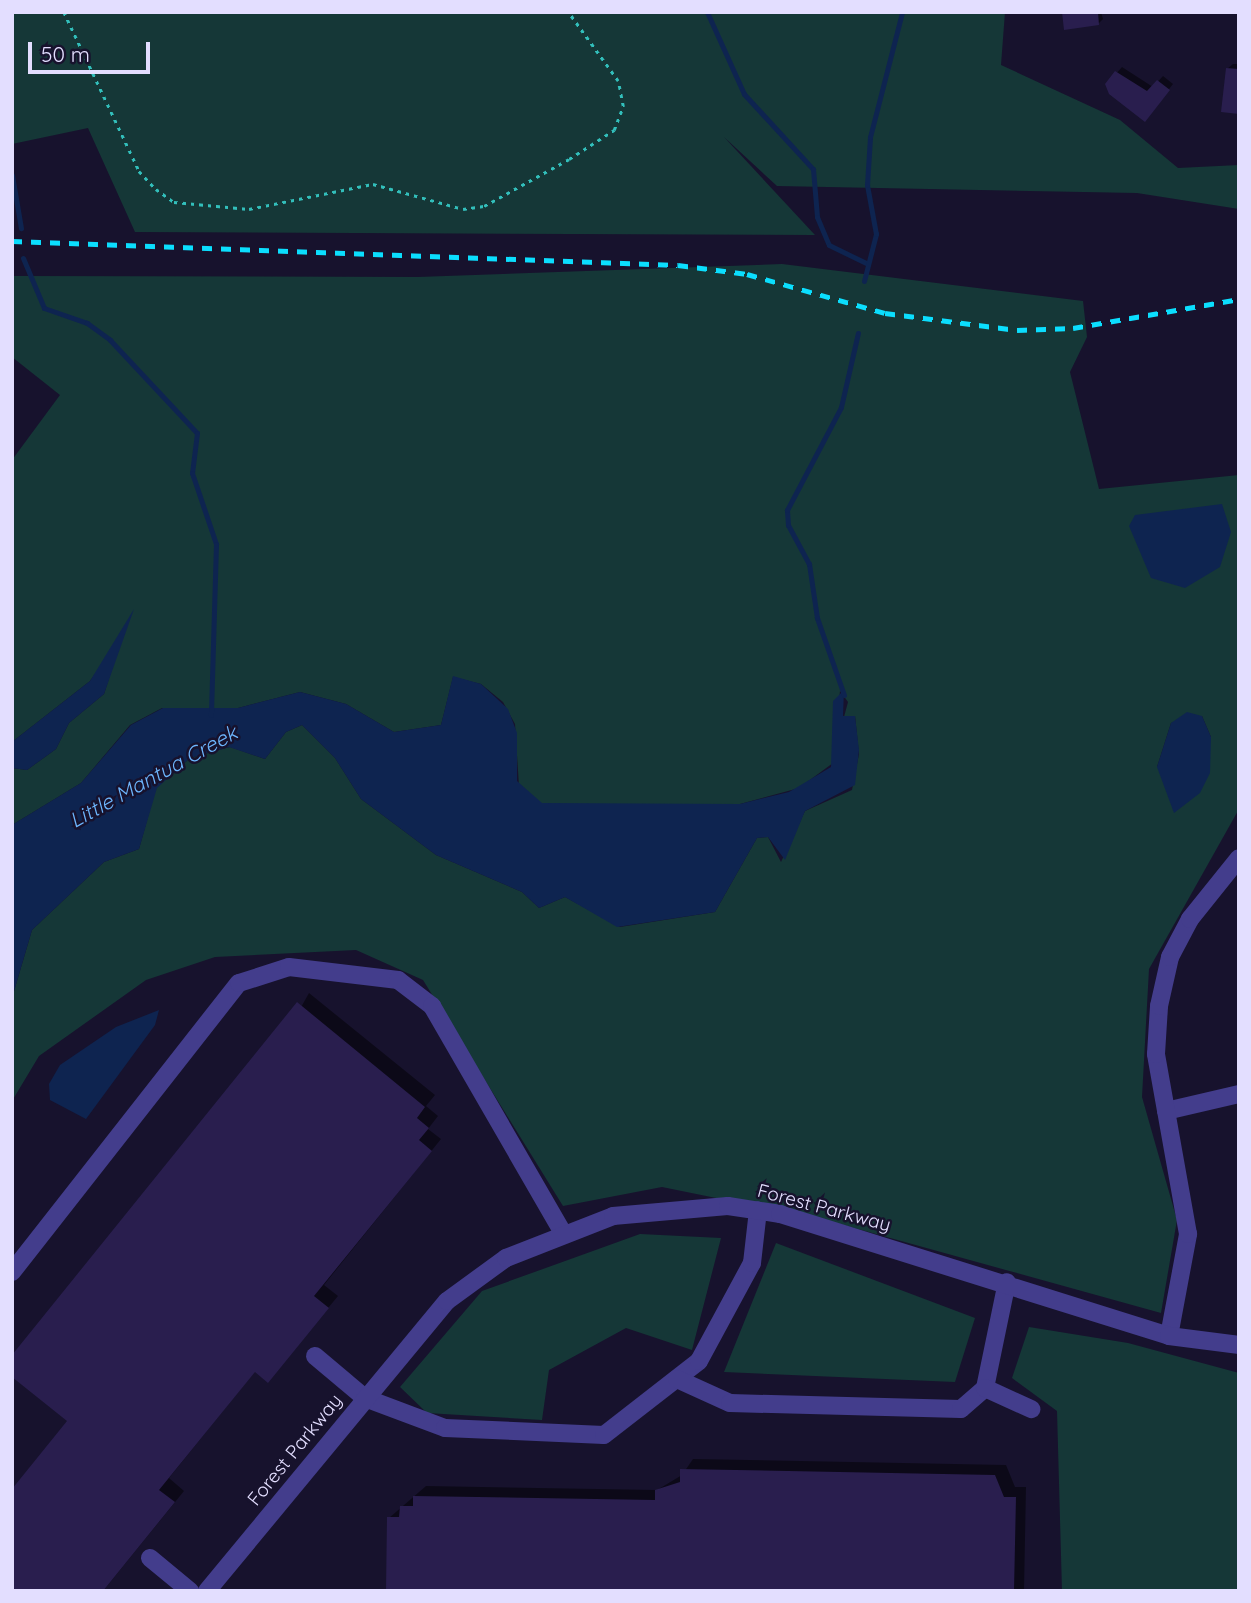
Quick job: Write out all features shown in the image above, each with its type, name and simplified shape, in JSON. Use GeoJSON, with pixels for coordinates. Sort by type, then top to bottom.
{"type":"FeatureCollection","features":[{"type":"Feature","properties":{"kind":"street"},"geometry":{"type":"LineString","coordinates":[[1169,1336],[1188,1234],[1156,1054],[1170,957],[1190,919],[1239,858]]}},
{"type":"Feature","properties":{"kind":"street"},"geometry":{"type":"LineString","coordinates":[[12,1272],[239,983],[289,967],[398,980],[432,1006],[562,1231]]}},
{"type":"Feature","properties":{"kind":"street"},"geometry":{"type":"LineString","coordinates":[[1166,1111],[1239,1094]]}},
{"type":"Feature","properties":{"kind":"street","name":"Forest Parkway"},"geometry":{"type":"LineString","coordinates":[[207,1591],[447,1301],[506,1258],[562,1231],[664,1209],[758,1210],[1007,1282],[1169,1336],[1239,1345]]}},
{"type":"Feature","properties":{"kind":"street"},"geometry":{"type":"LineString","coordinates":[[315,1356],[365,1398],[445,1428],[604,1435],[699,1361],[731,1311],[752,1264],[758,1210]]}},
{"type":"Feature","properties":{"kind":"street"},"geometry":{"type":"LineString","coordinates":[[677,1379],[743,1403],[961,1409],[985,1388],[1007,1282]]}},
{"type":"Feature","properties":{"kind":"street"},"geometry":{"type":"LineString","coordinates":[[985,1388],[1031,1409]]}},
{"type":"Feature","properties":{"kind":"street"},"geometry":{"type":"LineString","coordinates":[[150,1558],[190,1591]]}},
{"type":"Feature","properties":{"kind":"path"},"geometry":{"type":"LineString","coordinates":[[64,12],[139,171],[156,189],[174,202],[249,209],[373,184],[463,209],[484,206],[569,159],[614,130],[623,106],[618,81],[568,12]]}},
{"type":"Feature","properties":{"kind":"green space"},"geometry":{"type":"Polygon","coordinates":[[[12,12],[1005,12],[1001,65],[1120,120],[1178,168],[1239,165],[1239,209],[1137,193],[777,186],[724,137],[815,235],[135,232],[88,128],[12,144],[12,12]]]}},
{"type":"Feature","properties":{"kind":"green space"},"geometry":{"type":"Polygon","coordinates":[[[782,264],[1083,301],[1087,337],[1070,372],[1099,489],[1239,475],[1239,809],[1149,969],[1142,1097],[1177,1220],[1161,1313],[829,1221],[662,1187],[563,1206],[423,980],[356,950],[215,957],[146,980],[39,1056],[12,1101],[12,998],[32,930],[104,862],[139,849],[156,788],[190,758],[230,747],[265,759],[286,732],[302,725],[335,758],[361,799],[436,855],[522,892],[539,908],[565,897],[620,927],[715,912],[757,838],[768,837],[781,862],[805,811],[852,790],[859,754],[855,716],[844,717],[848,702],[840,691],[833,763],[799,788],[740,804],[554,806],[533,801],[519,786],[515,724],[503,702],[481,684],[453,677],[441,725],[394,732],[346,704],[300,692],[238,708],[162,708],[130,725],[81,783],[12,825],[12,768],[27,770],[56,749],[69,723],[104,694],[113,666],[109,655],[90,681],[12,742],[12,460],[60,395],[12,357],[12,276],[418,277],[782,264]],[[1202,716],[1171,723],[1157,767],[1211,737],[1202,716]]]}},
{"type":"Feature","properties":{"kind":"green space"},"geometry":{"type":"Polygon","coordinates":[[[640,1234],[721,1238],[692,1350],[626,1328],[549,1370],[542,1420],[427,1413],[400,1387],[482,1291],[640,1234]]]}},
{"type":"Feature","properties":{"kind":"green space"},"geometry":{"type":"Polygon","coordinates":[[[776,1243],[975,1318],[955,1382],[724,1372],[776,1243]]]}},
{"type":"Feature","properties":{"kind":"green space"},"geometry":{"type":"Polygon","coordinates":[[[1029,1327],[1128,1343],[1239,1373],[1239,1591],[1062,1591],[1057,1411],[1012,1378],[1029,1327]]]}},
{"type":"Feature","properties":{"kind":"water"},"geometry":{"type":"Polygon","coordinates":[[[1222,504],[1231,532],[1220,567],[1185,588],[1151,578],[1129,526],[1135,515],[1222,504]]]}},
{"type":"Feature","properties":{"kind":"water"},"geometry":{"type":"Polygon","coordinates":[[[134,609],[104,694],[69,723],[56,749],[27,770],[12,768],[12,742],[90,681],[134,609]]]}},
{"type":"Feature","properties":{"kind":"water"},"geometry":{"type":"Polygon","coordinates":[[[453,676],[481,684],[508,709],[517,733],[517,781],[542,803],[740,804],[789,792],[831,767],[833,701],[844,690],[843,716],[855,716],[859,750],[855,785],[805,811],[785,860],[768,837],[757,838],[715,912],[617,927],[565,897],[539,908],[522,892],[436,855],[361,799],[335,758],[302,725],[286,732],[265,759],[229,747],[190,758],[157,788],[139,849],[104,862],[32,930],[12,998],[12,825],[81,783],[131,725],[163,708],[238,708],[300,692],[346,704],[394,732],[441,725],[453,676]]]}},
{"type":"Feature","properties":{"kind":"water"},"geometry":{"type":"Polygon","coordinates":[[[1187,712],[1202,716],[1211,737],[1210,773],[1200,793],[1174,813],[1157,767],[1171,723],[1187,712]]]}},
{"type":"Feature","properties":{"kind":"water"},"geometry":{"type":"Polygon","coordinates":[[[159,1010],[155,1025],[86,1119],[50,1100],[49,1084],[60,1065],[116,1027],[159,1010]]]}},
{"type":"Feature","properties":{"kind":"building"},"geometry":{"type":"Polygon","coordinates":[[[1062,12],[1098,12],[1099,25],[1064,30],[1062,12]]]}},
{"type":"Feature","properties":{"kind":"building"},"geometry":{"type":"Polygon","coordinates":[[[1226,68],[1239,69],[1239,114],[1221,112],[1226,68]]]}},
{"type":"Feature","properties":{"kind":"building"},"geometry":{"type":"Polygon","coordinates":[[[1115,71],[1147,91],[1157,80],[1170,90],[1145,122],[1109,94],[1105,84],[1115,71]]]}},
{"type":"Feature","properties":{"kind":"building"},"geometry":{"type":"Polygon","coordinates":[[[297,1002],[425,1107],[417,1118],[429,1128],[419,1140],[432,1151],[314,1296],[329,1308],[268,1383],[255,1372],[159,1490],[175,1502],[103,1591],[12,1591],[12,1489],[67,1421],[12,1377],[12,1355],[297,1002]]]}},
{"type":"Feature","properties":{"kind":"building"},"geometry":{"type":"Polygon","coordinates":[[[680,1469],[995,1475],[1004,1497],[1016,1497],[1014,1591],[386,1591],[387,1517],[399,1517],[400,1506],[413,1506],[413,1496],[655,1500],[655,1490],[680,1482],[680,1469]]]}},
{"type":"Feature","properties":{"kind":"waterway","name":"Little Mantua Creek"},"geometry":{"type":"LineString","coordinates":[[707,12],[744,94],[813,169],[817,217],[829,245],[868,264]]}},
{"type":"Feature","properties":{"kind":"waterway"},"geometry":{"type":"LineString","coordinates":[[864,281],[876,234],[867,185],[870,137],[902,12]]}},
{"type":"Feature","properties":{"kind":"waterway"},"geometry":{"type":"LineString","coordinates":[[12,175],[21,228]]}},
{"type":"Feature","properties":{"kind":"waterway"},"geometry":{"type":"LineString","coordinates":[[23,258],[44,308],[87,323],[110,340],[197,433],[192,473],[216,544],[211,715]]}},
{"type":"Feature","properties":{"kind":"waterway","name":"Little Mantua Creek"},"geometry":{"type":"LineString","coordinates":[[844,695],[817,618],[809,564],[788,525],[787,510],[841,407],[858,333]]}},
{"type":"Feature","properties":{"kind":"railway"},"geometry":{"type":"LineString","coordinates":[[12,241],[678,265],[747,274],[885,313],[1017,330],[1073,328],[1239,299]]}}]}
